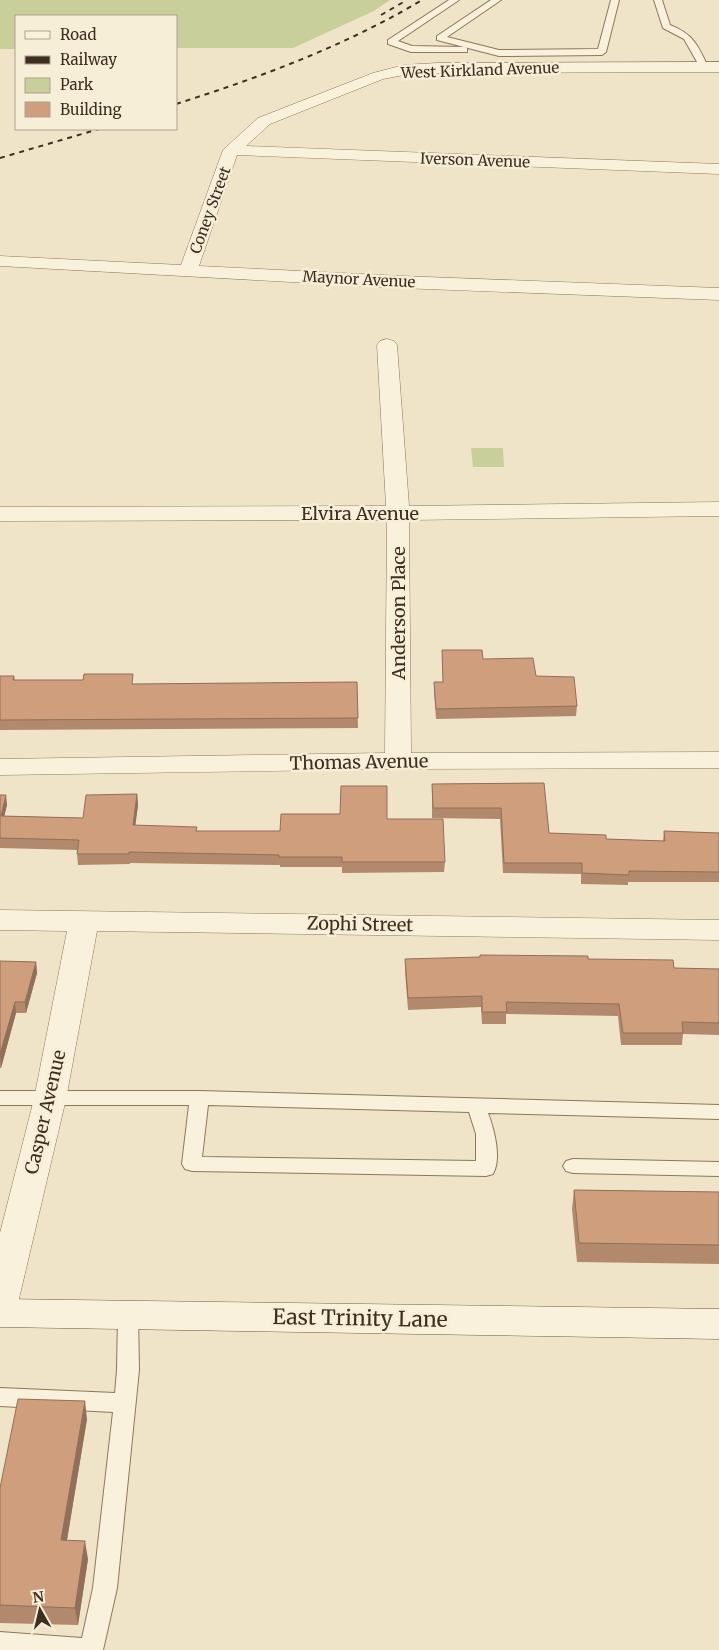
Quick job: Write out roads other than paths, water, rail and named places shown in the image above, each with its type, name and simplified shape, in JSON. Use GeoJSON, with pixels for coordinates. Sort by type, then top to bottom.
{"type":"FeatureCollection","features":[{"type":"Feature","properties":{"kind":"street","name":"West Kirkland Avenue"},"geometry":{"type":"LineString","coordinates":[[231,150],[264,121],[378,76],[404,70],[559,61],[712,67]]}},
{"type":"Feature","properties":{"kind":"street","name":"Iverson Avenue"},"geometry":{"type":"LineString","coordinates":[[231,150],[719,169]]}},
{"type":"Feature","properties":{"kind":"street","name":"Coney Street"},"geometry":{"type":"LineString","coordinates":[[188,271],[231,150]]}},
{"type":"Feature","properties":{"kind":"street","name":"Maynor Avenue"},"geometry":{"type":"LineString","coordinates":[[0,261],[400,282],[719,294]]}},
{"type":"Feature","properties":{"kind":"street","name":"Anderson Place"},"geometry":{"type":"LineString","coordinates":[[387,345],[398,513],[398,761]]}},
{"type":"Feature","properties":{"kind":"street","name":"Elvira Avenue"},"geometry":{"type":"LineString","coordinates":[[0,514],[398,513],[719,509]]}},
{"type":"Feature","properties":{"kind":"street","name":"Thomas Avenue"},"geometry":{"type":"LineString","coordinates":[[0,767],[398,761],[719,760]]}},
{"type":"Feature","properties":{"kind":"street","name":"Zophi Street"},"geometry":{"type":"LineString","coordinates":[[0,920],[719,930]]}},
{"type":"Feature","properties":{"kind":"street","name":"Casper Avenue"},"geometry":{"type":"LineString","coordinates":[[0,1303],[50,1098],[84,920]]}},
{"type":"Feature","properties":{"kind":"street","name":"East Trinity Lane"},"geometry":{"type":"LineString","coordinates":[[0,1313],[719,1324]]}},
{"type":"Feature","properties":{"kind":"lane"},"geometry":{"type":"LineString","coordinates":[[455,0],[391,42],[411,49],[457,51],[484,49]]}},
{"type":"Feature","properties":{"kind":"lane"},"geometry":{"type":"LineString","coordinates":[[497,0],[440,38],[499,53],[559,61],[602,52],[616,0]]}},
{"type":"Feature","properties":{"kind":"lane"},"geometry":{"type":"LineString","coordinates":[[658,0],[666,26],[684,33],[690,38],[712,67]]}},
{"type":"Feature","properties":{"kind":"lane"},"geometry":{"type":"LineString","coordinates":[[0,1098],[199,1098],[719,1112]]}},
{"type":"Feature","properties":{"kind":"lane"},"geometry":{"type":"LineString","coordinates":[[199,1098],[192,1164],[486,1169],[486,1134],[476,1105]]}},
{"type":"Feature","properties":{"kind":"lane"},"geometry":{"type":"LineString","coordinates":[[573,1166],[719,1169]]}},
{"type":"Feature","properties":{"kind":"lane"},"geometry":{"type":"LineString","coordinates":[[91,1650],[105,1588],[128,1370],[128,1314]]}},
{"type":"Feature","properties":{"kind":"lane"},"geometry":{"type":"LineString","coordinates":[[0,1397],[125,1403]]}},
{"type":"Feature","properties":{"kind":"lane"},"geometry":{"type":"LineString","coordinates":[[0,1643],[85,1650]]}},
{"type":"Feature","properties":{"kind":"railway"},"geometry":{"type":"LineString","coordinates":[[381,15],[407,0]]}},
{"type":"Feature","properties":{"kind":"railway"},"geometry":{"type":"LineString","coordinates":[[178,103],[239,83],[333,46],[393,17],[422,0]]}},
{"type":"Feature","properties":{"kind":"railway"},"geometry":{"type":"LineString","coordinates":[[0,158],[96,130]]}}]}
